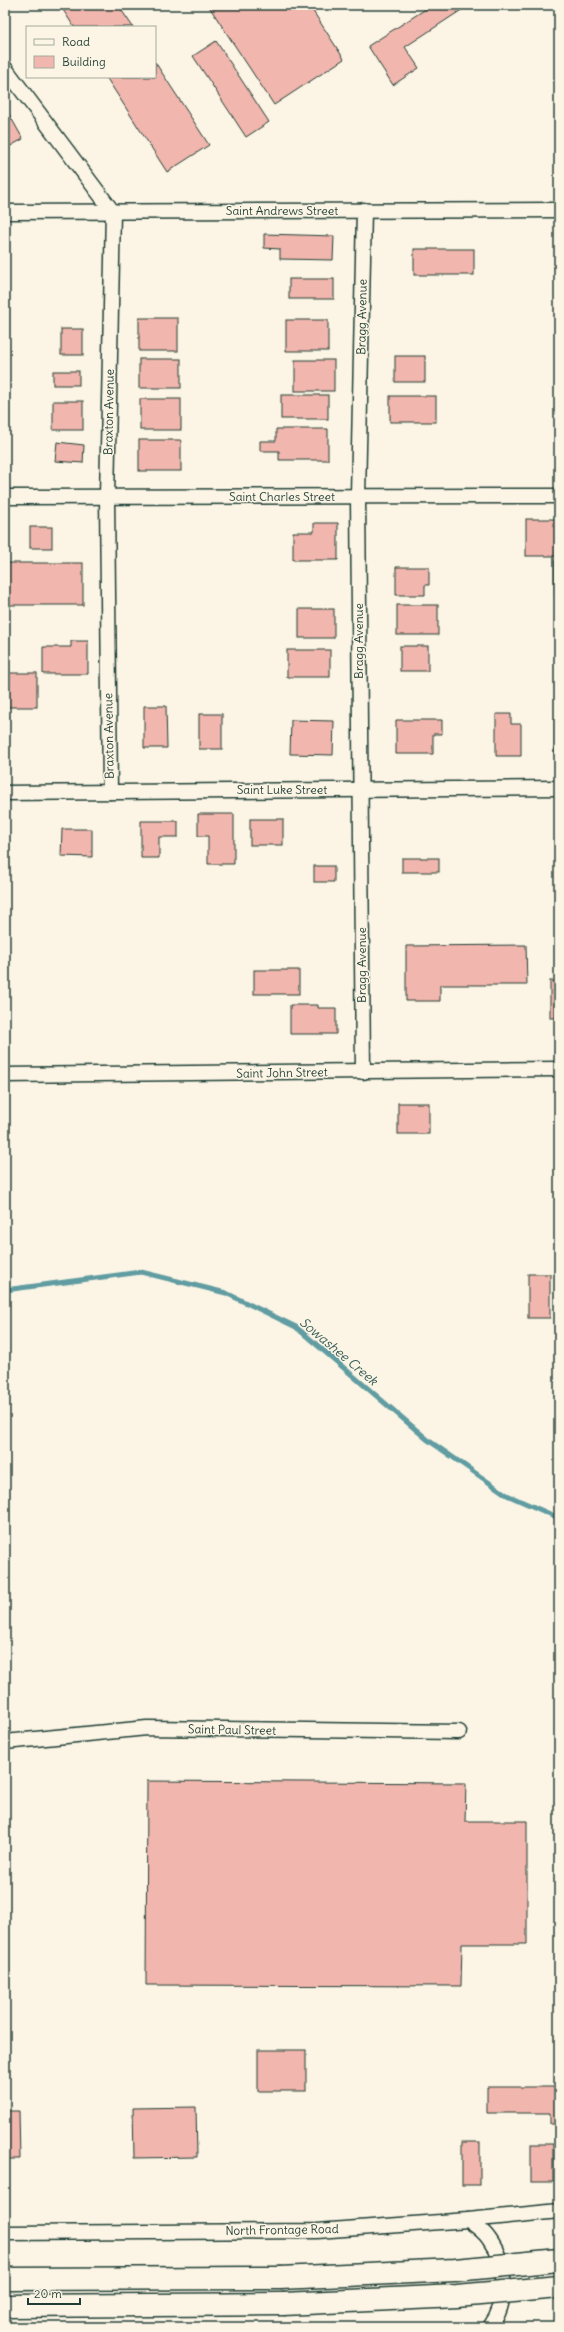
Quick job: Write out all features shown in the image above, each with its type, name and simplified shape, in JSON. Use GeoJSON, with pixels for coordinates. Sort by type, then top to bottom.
{"type":"FeatureCollection","features":[{"type":"Feature","properties":{"kind":"highway"},"geometry":{"type":"LineString","coordinates":[[5,2279],[280,2278],[455,2270],[559,2260]]}},
{"type":"Feature","properties":{"kind":"highway"},"geometry":{"type":"LineString","coordinates":[[5,2306],[283,2304],[457,2296],[559,2287]]}},
{"type":"Feature","properties":{"kind":"street"},"geometry":{"type":"LineString","coordinates":[[5,68],[113,212]]}},
{"type":"Feature","properties":{"kind":"street","name":"Bragg Avenue"},"geometry":{"type":"LineString","coordinates":[[363,1072],[358,496],[364,210]]}},
{"type":"Feature","properties":{"kind":"street","name":"Saint Andrews Street"},"geometry":{"type":"LineString","coordinates":[[5,212],[559,210]]}},
{"type":"Feature","properties":{"kind":"street","name":"Braxton Avenue"},"geometry":{"type":"LineString","coordinates":[[110,792],[107,497],[113,212]]}},
{"type":"Feature","properties":{"kind":"street","name":"Saint Charles Street"},"geometry":{"type":"LineString","coordinates":[[5,497],[559,496]]}},
{"type":"Feature","properties":{"kind":"street","name":"Saint Luke Street"},"geometry":{"type":"LineString","coordinates":[[5,793],[559,788]]}},
{"type":"Feature","properties":{"kind":"street","name":"Saint John Street"},"geometry":{"type":"LineString","coordinates":[[5,1075],[559,1069]]}},
{"type":"Feature","properties":{"kind":"street","name":"Saint Paul Street"},"geometry":{"type":"LineString","coordinates":[[5,1742],[147,1728],[459,1732]]}},
{"type":"Feature","properties":{"kind":"street","name":"North Frontage Road"},"geometry":{"type":"LineString","coordinates":[[5,2233],[317,2230],[468,2220],[559,2210]]}},
{"type":"Feature","properties":{"kind":"street"},"geometry":{"type":"LineString","coordinates":[[468,2220],[489,2238],[499,2258],[502,2271],[502,2302],[490,2327]]}},
{"type":"Feature","properties":{"kind":"building"},"geometry":{"type":"Polygon","coordinates":[[[60,5],[118,5],[132,26],[73,26],[60,5]]]}},
{"type":"Feature","properties":{"kind":"building"},"geometry":{"type":"Polygon","coordinates":[[[208,5],[309,5],[344,59],[274,105],[208,5]]]}},
{"type":"Feature","properties":{"kind":"building"},"geometry":{"type":"Polygon","coordinates":[[[432,5],[469,5],[405,47],[419,68],[393,85],[368,46],[432,5]]]}},
{"type":"Feature","properties":{"kind":"building"},"geometry":{"type":"Polygon","coordinates":[[[216,41],[269,122],[246,137],[193,56],[216,41]]]}},
{"type":"Feature","properties":{"kind":"building"},"geometry":{"type":"Polygon","coordinates":[[[156,64],[209,145],[167,172],[107,78],[156,78],[156,64]]]}},
{"type":"Feature","properties":{"kind":"building"},"geometry":{"type":"Polygon","coordinates":[[[5,107],[23,139],[5,149],[5,107]]]}},
{"type":"Feature","properties":{"kind":"building"},"geometry":{"type":"Polygon","coordinates":[[[264,234],[334,236],[333,260],[280,259],[280,249],[264,248],[264,234]]]}},
{"type":"Feature","properties":{"kind":"building"},"geometry":{"type":"Polygon","coordinates":[[[414,249],[474,249],[474,275],[414,275],[414,249]]]}},
{"type":"Feature","properties":{"kind":"building"},"geometry":{"type":"Polygon","coordinates":[[[289,279],[334,279],[334,299],[289,299],[289,279]]]}},
{"type":"Feature","properties":{"kind":"building"},"geometry":{"type":"Polygon","coordinates":[[[139,318],[178,318],[178,351],[139,351],[139,318]]]}},
{"type":"Feature","properties":{"kind":"building"},"geometry":{"type":"Polygon","coordinates":[[[286,320],[328,320],[328,351],[286,351],[286,320]]]}},
{"type":"Feature","properties":{"kind":"building"},"geometry":{"type":"Polygon","coordinates":[[[61,329],[83,329],[83,355],[61,355],[61,329]]]}},
{"type":"Feature","properties":{"kind":"building"},"geometry":{"type":"Polygon","coordinates":[[[395,356],[425,356],[425,382],[395,382],[395,356]]]}},
{"type":"Feature","properties":{"kind":"building"},"geometry":{"type":"Polygon","coordinates":[[[139,359],[181,359],[181,388],[139,388],[139,359]]]}},
{"type":"Feature","properties":{"kind":"building"},"geometry":{"type":"Polygon","coordinates":[[[295,360],[334,360],[334,391],[295,391],[295,360]]]}},
{"type":"Feature","properties":{"kind":"building"},"geometry":{"type":"Polygon","coordinates":[[[53,371],[79,371],[79,385],[53,385],[53,371]]]}},
{"type":"Feature","properties":{"kind":"building"},"geometry":{"type":"Polygon","coordinates":[[[281,395],[328,395],[328,419],[281,419],[281,395]]]}},
{"type":"Feature","properties":{"kind":"building"},"geometry":{"type":"Polygon","coordinates":[[[390,396],[436,396],[436,422],[390,422],[390,396]]]}},
{"type":"Feature","properties":{"kind":"building"},"geometry":{"type":"Polygon","coordinates":[[[140,399],[181,399],[181,430],[140,430],[140,399]]]}},
{"type":"Feature","properties":{"kind":"building"},"geometry":{"type":"Polygon","coordinates":[[[53,401],[83,401],[83,430],[53,430],[53,401]]]}},
{"type":"Feature","properties":{"kind":"building"},"geometry":{"type":"Polygon","coordinates":[[[276,429],[328,429],[328,460],[279,460],[279,451],[260,451],[260,441],[276,441],[276,429]]]}},
{"type":"Feature","properties":{"kind":"building"},"geometry":{"type":"Polygon","coordinates":[[[139,440],[181,440],[181,471],[139,471],[139,440]]]}},
{"type":"Feature","properties":{"kind":"building"},"geometry":{"type":"Polygon","coordinates":[[[57,442],[84,445],[83,463],[55,461],[57,442]]]}},
{"type":"Feature","properties":{"kind":"building"},"geometry":{"type":"Polygon","coordinates":[[[526,519],[559,519],[559,556],[526,556],[526,519]]]}},
{"type":"Feature","properties":{"kind":"building"},"geometry":{"type":"Polygon","coordinates":[[[314,523],[338,523],[338,560],[293,560],[293,532],[314,532],[314,523]]]}},
{"type":"Feature","properties":{"kind":"building"},"geometry":{"type":"Polygon","coordinates":[[[30,527],[52,527],[52,548],[30,548],[30,527]]]}},
{"type":"Feature","properties":{"kind":"building"},"geometry":{"type":"Polygon","coordinates":[[[555,561],[559,561],[559,596],[555,596],[555,561]]]}},
{"type":"Feature","properties":{"kind":"building"},"geometry":{"type":"Polygon","coordinates":[[[5,563],[83,563],[83,605],[5,605],[5,563]]]}},
{"type":"Feature","properties":{"kind":"building"},"geometry":{"type":"Polygon","coordinates":[[[396,567],[429,567],[429,585],[425,585],[425,595],[396,595],[396,567]]]}},
{"type":"Feature","properties":{"kind":"building"},"geometry":{"type":"Polygon","coordinates":[[[397,605],[438,605],[438,635],[397,635],[397,605]]]}},
{"type":"Feature","properties":{"kind":"building"},"geometry":{"type":"Polygon","coordinates":[[[299,609],[334,609],[334,638],[299,638],[299,609]]]}},
{"type":"Feature","properties":{"kind":"building"},"geometry":{"type":"Polygon","coordinates":[[[71,641],[88,641],[88,674],[43,674],[43,647],[71,647],[71,641]]]}},
{"type":"Feature","properties":{"kind":"building"},"geometry":{"type":"Polygon","coordinates":[[[400,646],[428,646],[428,671],[400,671],[400,646]]]}},
{"type":"Feature","properties":{"kind":"building"},"geometry":{"type":"Polygon","coordinates":[[[287,650],[330,650],[330,677],[287,677],[287,650]]]}},
{"type":"Feature","properties":{"kind":"building"},"geometry":{"type":"Polygon","coordinates":[[[5,673],[37,673],[37,707],[5,707],[5,673]]]}},
{"type":"Feature","properties":{"kind":"building"},"geometry":{"type":"Polygon","coordinates":[[[144,706],[166,706],[167,748],[144,748],[144,706]]]}},
{"type":"Feature","properties":{"kind":"building"},"geometry":{"type":"Polygon","coordinates":[[[199,714],[222,714],[222,749],[199,749],[199,714]]]}},
{"type":"Feature","properties":{"kind":"building"},"geometry":{"type":"Polygon","coordinates":[[[496,714],[511,714],[511,724],[521,724],[521,756],[496,756],[496,714]]]}},
{"type":"Feature","properties":{"kind":"building"},"geometry":{"type":"Polygon","coordinates":[[[291,720],[334,721],[333,755],[290,754],[291,720]]]}},
{"type":"Feature","properties":{"kind":"building"},"geometry":{"type":"Polygon","coordinates":[[[396,720],[442,720],[442,734],[433,734],[433,754],[396,754],[396,720]]]}},
{"type":"Feature","properties":{"kind":"building"},"geometry":{"type":"Polygon","coordinates":[[[555,720],[559,720],[559,755],[555,755],[555,720]]]}},
{"type":"Feature","properties":{"kind":"building"},"geometry":{"type":"Polygon","coordinates":[[[198,814],[234,814],[234,864],[208,864],[208,836],[198,836],[198,814]]]}},
{"type":"Feature","properties":{"kind":"building"},"geometry":{"type":"Polygon","coordinates":[[[250,819],[283,819],[283,845],[250,845],[250,819]]]}},
{"type":"Feature","properties":{"kind":"building"},"geometry":{"type":"Polygon","coordinates":[[[141,821],[178,821],[178,837],[159,837],[159,858],[141,858],[141,821]]]}},
{"type":"Feature","properties":{"kind":"building"},"geometry":{"type":"Polygon","coordinates":[[[62,829],[92,829],[92,857],[61,856],[62,829]]]}},
{"type":"Feature","properties":{"kind":"building"},"geometry":{"type":"Polygon","coordinates":[[[402,858],[439,858],[439,872],[402,872],[402,858]]]}},
{"type":"Feature","properties":{"kind":"building"},"geometry":{"type":"Polygon","coordinates":[[[314,866],[334,866],[334,882],[314,882],[314,866]]]}},
{"type":"Feature","properties":{"kind":"building"},"geometry":{"type":"Polygon","coordinates":[[[526,945],[527,985],[440,985],[440,1001],[406,1001],[406,946],[526,945]]]}},
{"type":"Feature","properties":{"kind":"building"},"geometry":{"type":"Polygon","coordinates":[[[254,970],[299,970],[299,994],[254,994],[254,970]]]}},
{"type":"Feature","properties":{"kind":"building"},"geometry":{"type":"Polygon","coordinates":[[[550,981],[559,981],[559,1018],[550,1018],[550,981]]]}},
{"type":"Feature","properties":{"kind":"building"},"geometry":{"type":"Polygon","coordinates":[[[290,1005],[318,1005],[318,1008],[336,1008],[336,1034],[290,1034],[290,1005]]]}},
{"type":"Feature","properties":{"kind":"building"},"geometry":{"type":"Polygon","coordinates":[[[398,1103],[429,1103],[429,1134],[398,1134],[398,1103]]]}},
{"type":"Feature","properties":{"kind":"building"},"geometry":{"type":"Polygon","coordinates":[[[528,1274],[550,1274],[550,1318],[528,1318],[528,1274]]]}},
{"type":"Feature","properties":{"kind":"building"},"geometry":{"type":"Polygon","coordinates":[[[147,1781],[466,1783],[465,1821],[527,1821],[527,1944],[462,1944],[461,1986],[146,1985],[147,1781]]]}},
{"type":"Feature","properties":{"kind":"building"},"geometry":{"type":"Polygon","coordinates":[[[258,2050],[306,2050],[306,2091],[258,2091],[258,2050]]]}},
{"type":"Feature","properties":{"kind":"building"},"geometry":{"type":"Polygon","coordinates":[[[487,2087],[559,2087],[559,2124],[550,2124],[550,2113],[487,2113],[487,2087]]]}},
{"type":"Feature","properties":{"kind":"building"},"geometry":{"type":"Polygon","coordinates":[[[5,2101],[7,2101],[7,2111],[19,2111],[20,2159],[7,2159],[7,2170],[5,2101]]]}},
{"type":"Feature","properties":{"kind":"building"},"geometry":{"type":"Polygon","coordinates":[[[196,2107],[197,2157],[134,2158],[133,2108],[196,2107]]]}},
{"type":"Feature","properties":{"kind":"building"},"geometry":{"type":"Polygon","coordinates":[[[462,2142],[480,2142],[480,2185],[462,2185],[462,2142]]]}},
{"type":"Feature","properties":{"kind":"building"},"geometry":{"type":"Polygon","coordinates":[[[531,2144],[553,2144],[553,2182],[531,2182],[531,2144]]]}},
{"type":"Feature","properties":{"kind":"waterway","name":"Sowashee Creek"},"geometry":{"type":"LineString","coordinates":[[5,1290],[141,1272],[226,1293],[296,1327],[428,1440],[507,1495],[559,1518]]}}]}
